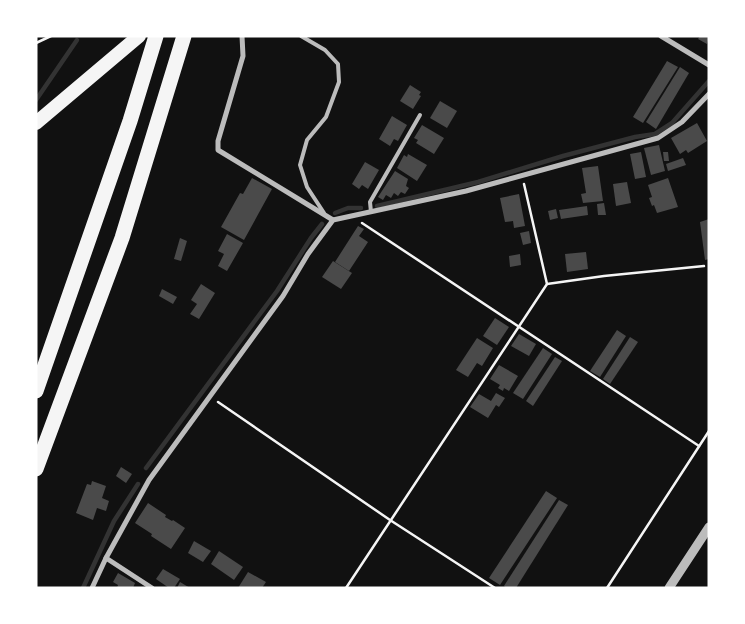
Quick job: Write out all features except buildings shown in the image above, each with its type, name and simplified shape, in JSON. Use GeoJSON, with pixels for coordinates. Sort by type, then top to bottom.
{"type":"FeatureCollection","features":[{"type":"Feature","properties":{"kind":"highway"},"geometry":{"type":"LineString","coordinates":[[36,123],[139,36]]}},
{"type":"Feature","properties":{"kind":"highway"},"geometry":{"type":"LineString","coordinates":[[36,391],[130,121],[156,36]]}},
{"type":"Feature","properties":{"kind":"highway"},"geometry":{"type":"LineString","coordinates":[[36,469],[122,238],[184,36]]}},
{"type":"Feature","properties":{"kind":"street"},"geometry":{"type":"LineString","coordinates":[[242,36],[243,56],[218,141],[218,150],[324,212],[333,220]]}},
{"type":"Feature","properties":{"kind":"street"},"geometry":{"type":"LineString","coordinates":[[661,36],[709,65]]}},
{"type":"Feature","properties":{"kind":"street"},"geometry":{"type":"LineString","coordinates":[[92,588],[148,480],[283,296],[308,254],[333,220],[466,191],[658,138],[682,122],[709,94]]}},
{"type":"Feature","properties":{"kind":"street"},"geometry":{"type":"LineString","coordinates":[[669,588],[709,527]]}},
{"type":"Feature","properties":{"kind":"street"},"geometry":{"type":"LineString","coordinates":[[106,558],[152,588]]}},
{"type":"Feature","properties":{"kind":"lane"},"geometry":{"type":"LineString","coordinates":[[301,36],[325,50],[338,64],[339,82],[326,117],[307,140],[300,165],[307,186],[324,212]]}},
{"type":"Feature","properties":{"kind":"lane"},"geometry":{"type":"LineString","coordinates":[[371,212],[370,202],[420,115]]}},
{"type":"Feature","properties":{"kind":"path"},"geometry":{"type":"LineString","coordinates":[[36,43],[51,36]]}},
{"type":"Feature","properties":{"kind":"path"},"geometry":{"type":"LineString","coordinates":[[346,588],[547,284],[522,174]]}},
{"type":"Feature","properties":{"kind":"path"},"geometry":{"type":"LineString","coordinates":[[352,215],[365,226],[699,446]]}},
{"type":"Feature","properties":{"kind":"path"},"geometry":{"type":"LineString","coordinates":[[547,284],[704,266]]}},
{"type":"Feature","properties":{"kind":"path"},"geometry":{"type":"LineString","coordinates":[[210,397],[390,520],[495,588]]}},
{"type":"Feature","properties":{"kind":"path"},"geometry":{"type":"LineString","coordinates":[[607,588],[709,431]]}},
{"type":"Feature","properties":{"kind":"waterway"},"geometry":{"type":"LineString","coordinates":[[36,100],[77,40]]}},
{"type":"Feature","properties":{"kind":"waterway"},"geometry":{"type":"LineString","coordinates":[[377,206],[478,182],[563,156],[635,137],[655,134],[672,123],[709,81]]}},
{"type":"Feature","properties":{"kind":"waterway"},"geometry":{"type":"LineString","coordinates":[[335,213],[348,208],[361,208]]}},
{"type":"Feature","properties":{"kind":"waterway"},"geometry":{"type":"LineString","coordinates":[[146,468],[277,291],[322,224]]}},
{"type":"Feature","properties":{"kind":"waterway"},"geometry":{"type":"LineString","coordinates":[[83,588],[114,521],[138,484]]}}]}
